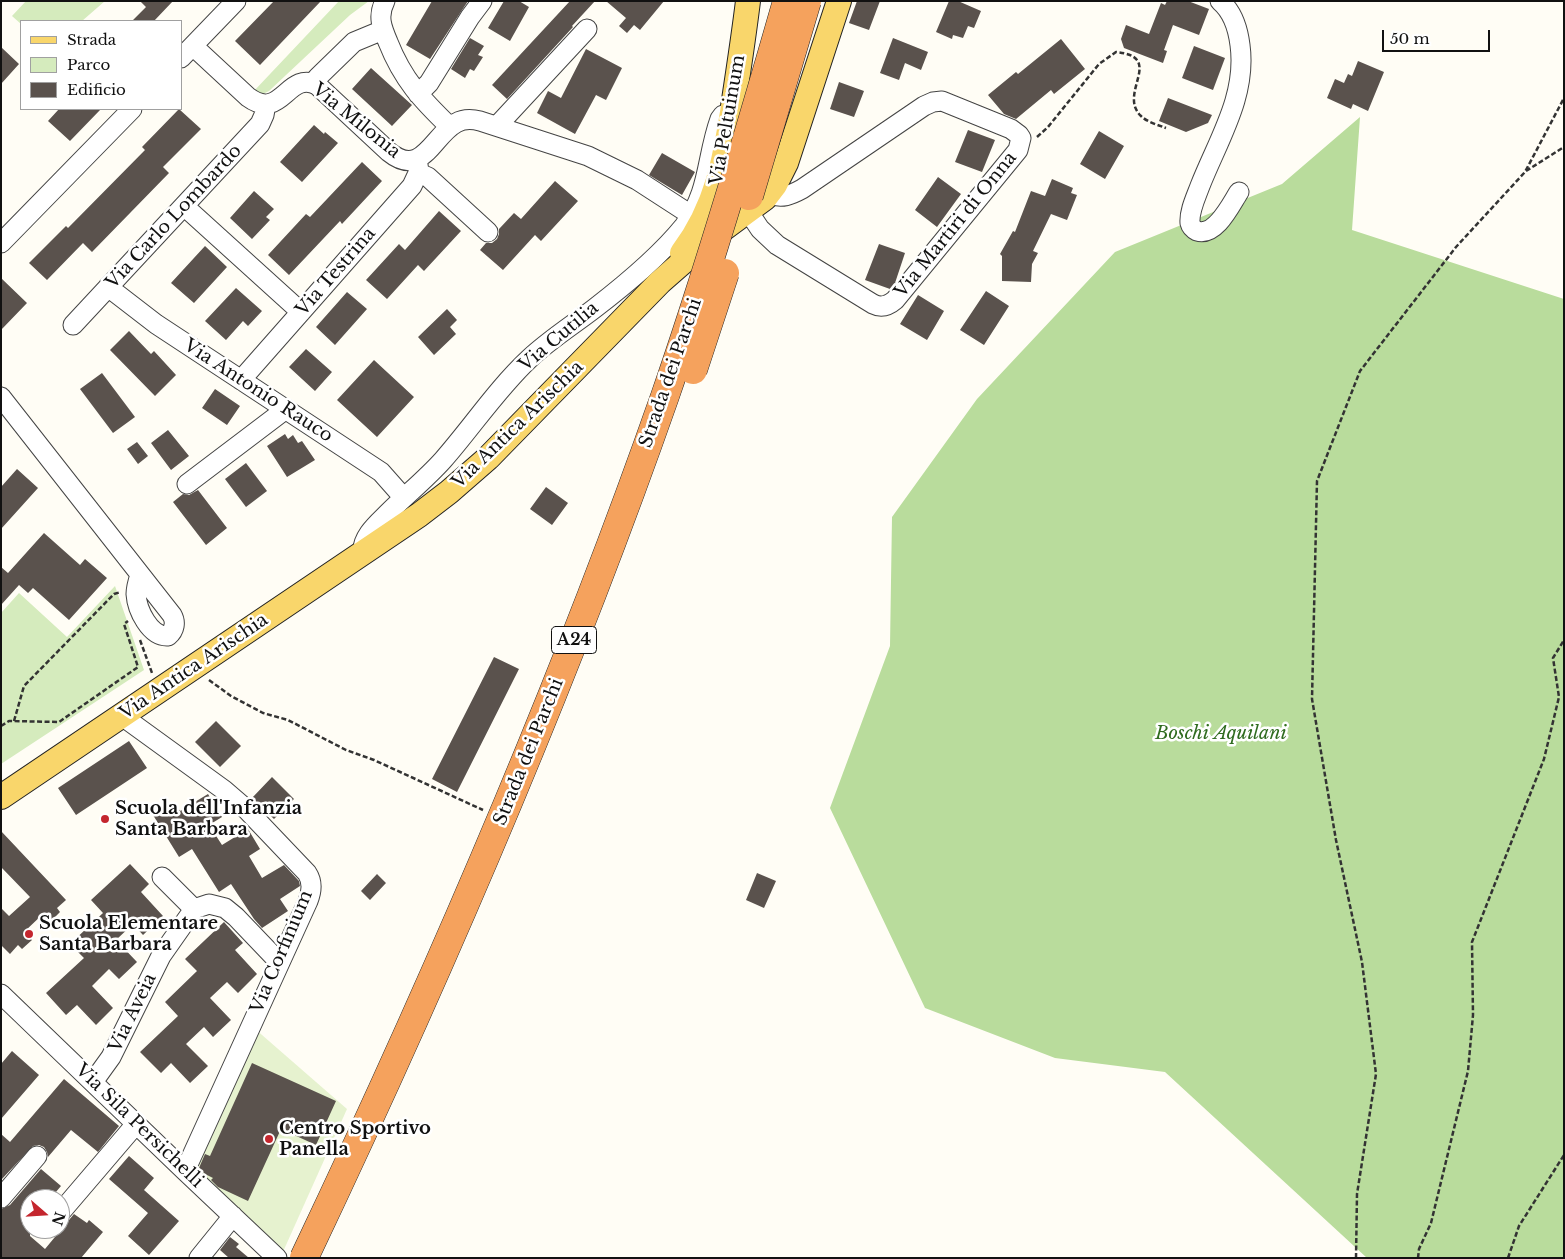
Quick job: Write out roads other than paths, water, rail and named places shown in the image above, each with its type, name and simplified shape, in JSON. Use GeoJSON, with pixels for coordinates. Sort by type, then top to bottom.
{"type":"FeatureCollection","features":[{"type":"Feature","properties":{"kind":"highway","name":"Strada dei Parchi"},"geometry":{"type":"LineString","coordinates":[[304,1258],[370,1119],[467,903],[588,603],[665,395],[730,196],[787,1]]}},
{"type":"Feature","properties":{"kind":"highway","name":"Strada dei Parchi"},"geometry":{"type":"LineString","coordinates":[[325,1258],[388,1125],[524,816],[602,618],[657,472],[707,329],[779,99],[807,1]]}},
{"type":"Feature","properties":{"kind":"main road","name":"Via Peltuinum"},"geometry":{"type":"LineString","coordinates":[[660,282],[696,234],[709,207],[722,171],[748,1]]}},
{"type":"Feature","properties":{"kind":"main road","name":"Via Antica Arischia"},"geometry":{"type":"LineString","coordinates":[[1,797],[434,503],[478,468],[660,282],[708,240],[748,211],[772,190],[786,164],[839,1]]}},
{"type":"Feature","properties":{"kind":"main road"},"geometry":{"type":"LineString","coordinates":[[748,211],[732,209],[724,202],[719,189],[722,171],[738,155],[755,158],[766,166],[770,172],[772,190]]}},
{"type":"Feature","properties":{"kind":"street"},"geometry":{"type":"LineString","coordinates":[[236,1],[187,52],[248,98],[266,104]]}},
{"type":"Feature","properties":{"kind":"street"},"geometry":{"type":"LineString","coordinates":[[385,1],[380,17],[383,30],[400,70],[418,94],[450,127],[459,121],[470,120],[497,126],[588,156],[616,168],[654,190],[691,215]]}},
{"type":"Feature","properties":{"kind":"street"},"geometry":{"type":"LineString","coordinates":[[418,94],[429,83],[470,16],[482,1]]}},
{"type":"Feature","properties":{"kind":"street"},"geometry":{"type":"LineString","coordinates":[[1220,1],[1234,18],[1239,36],[1242,60],[1241,78],[1226,127],[1210,162],[1192,210],[1190,224],[1193,229],[1200,232],[1206,231],[1215,225],[1225,215],[1239,192]]}},
{"type":"Feature","properties":{"kind":"street"},"geometry":{"type":"LineString","coordinates":[[497,126],[587,29]]}},
{"type":"Feature","properties":{"kind":"street"},"geometry":{"type":"LineString","coordinates":[[313,84],[354,42],[383,30]]}},
{"type":"Feature","properties":{"kind":"street","name":"Via Milonia"},"geometry":{"type":"LineString","coordinates":[[266,104],[279,100],[297,84],[304,82],[313,84],[319,87],[392,154],[418,166],[450,127]]}},
{"type":"Feature","properties":{"kind":"street","name":"Via Martiri di Onna"},"geometry":{"type":"LineString","coordinates":[[748,211],[760,229],[777,245],[876,306],[885,306],[895,300],[902,292],[1018,150],[1021,142],[1019,135],[1011,129],[945,102],[933,102],[924,106],[798,191],[782,196],[772,190]]}},
{"type":"Feature","properties":{"kind":"street","name":"Via Carlo Lombardo"},"geometry":{"type":"LineString","coordinates":[[73,325],[260,124],[264,116],[266,104]]}},
{"type":"Feature","properties":{"kind":"street"},"geometry":{"type":"LineString","coordinates":[[1,243],[131,110]]}},
{"type":"Feature","properties":{"kind":"street","name":"Via Cutilia"},"geometry":{"type":"LineString","coordinates":[[363,553],[363,546],[368,536],[404,498],[428,477],[528,359],[595,308],[646,265],[674,238],[691,215],[700,198],[720,119],[723,115],[732,113]]}},
{"type":"Feature","properties":{"kind":"street"},"geometry":{"type":"LineString","coordinates":[[418,166],[488,232]]}},
{"type":"Feature","properties":{"kind":"street","name":"Via Testrina"},"geometry":{"type":"LineString","coordinates":[[241,380],[412,186],[418,166]]}},
{"type":"Feature","properties":{"kind":"street"},"geometry":{"type":"LineString","coordinates":[[184,206],[301,312]]}},
{"type":"Feature","properties":{"kind":"street","name":"Via Antonio Rauco"},"geometry":{"type":"LineString","coordinates":[[108,287],[150,320],[381,472],[404,498]]}},
{"type":"Feature","properties":{"kind":"street"},"geometry":{"type":"LineString","coordinates":[[1,397],[138,581],[174,618],[175,624],[172,632],[165,636],[156,633],[140,610],[137,600],[138,581]]}},
{"type":"Feature","properties":{"kind":"street"},"geometry":{"type":"LineString","coordinates":[[187,484],[286,409]]}},
{"type":"Feature","properties":{"kind":"street","name":"Via Corfinium"},"geometry":{"type":"LineString","coordinates":[[122,716],[224,790],[246,809],[309,876],[311,883],[311,892],[185,1171]]}},
{"type":"Feature","properties":{"kind":"street"},"geometry":{"type":"LineString","coordinates":[[162,877],[194,909],[209,904],[225,908],[279,962]]}},
{"type":"Feature","properties":{"kind":"street","name":"Via Aveia"},"geometry":{"type":"LineString","coordinates":[[93,1082],[111,1057],[161,956],[194,909]]}},
{"type":"Feature","properties":{"kind":"street","name":"Via Sila Persichelli"},"geometry":{"type":"LineString","coordinates":[[1,994],[278,1258]]}},
{"type":"Feature","properties":{"kind":"street"},"geometry":{"type":"LineString","coordinates":[[70,1201],[136,1124]]}},
{"type":"Feature","properties":{"kind":"street"},"geometry":{"type":"LineString","coordinates":[[1,1198],[37,1156]]}},
{"type":"Feature","properties":{"kind":"street"},"geometry":{"type":"LineString","coordinates":[[199,1258],[233,1216]]}},
{"type":"Feature","properties":{"kind":"place","name":"Scuola dell'Infanzia Santa Barbara"},"geometry":{"type":"Point","coordinates":[105,819]}},
{"type":"Feature","properties":{"kind":"place","name":"Scuola Elementare Santa Barbara"},"geometry":{"type":"Point","coordinates":[29,934]}},
{"type":"Feature","properties":{"kind":"place","name":"Centro Sportivo Panella"},"geometry":{"type":"Point","coordinates":[269,1139]}},
{"type":"Feature","properties":{"kind":"park label","name":"Boschi Aquilani"},"geometry":{"type":"Point","coordinates":[1221,734]}}]}
